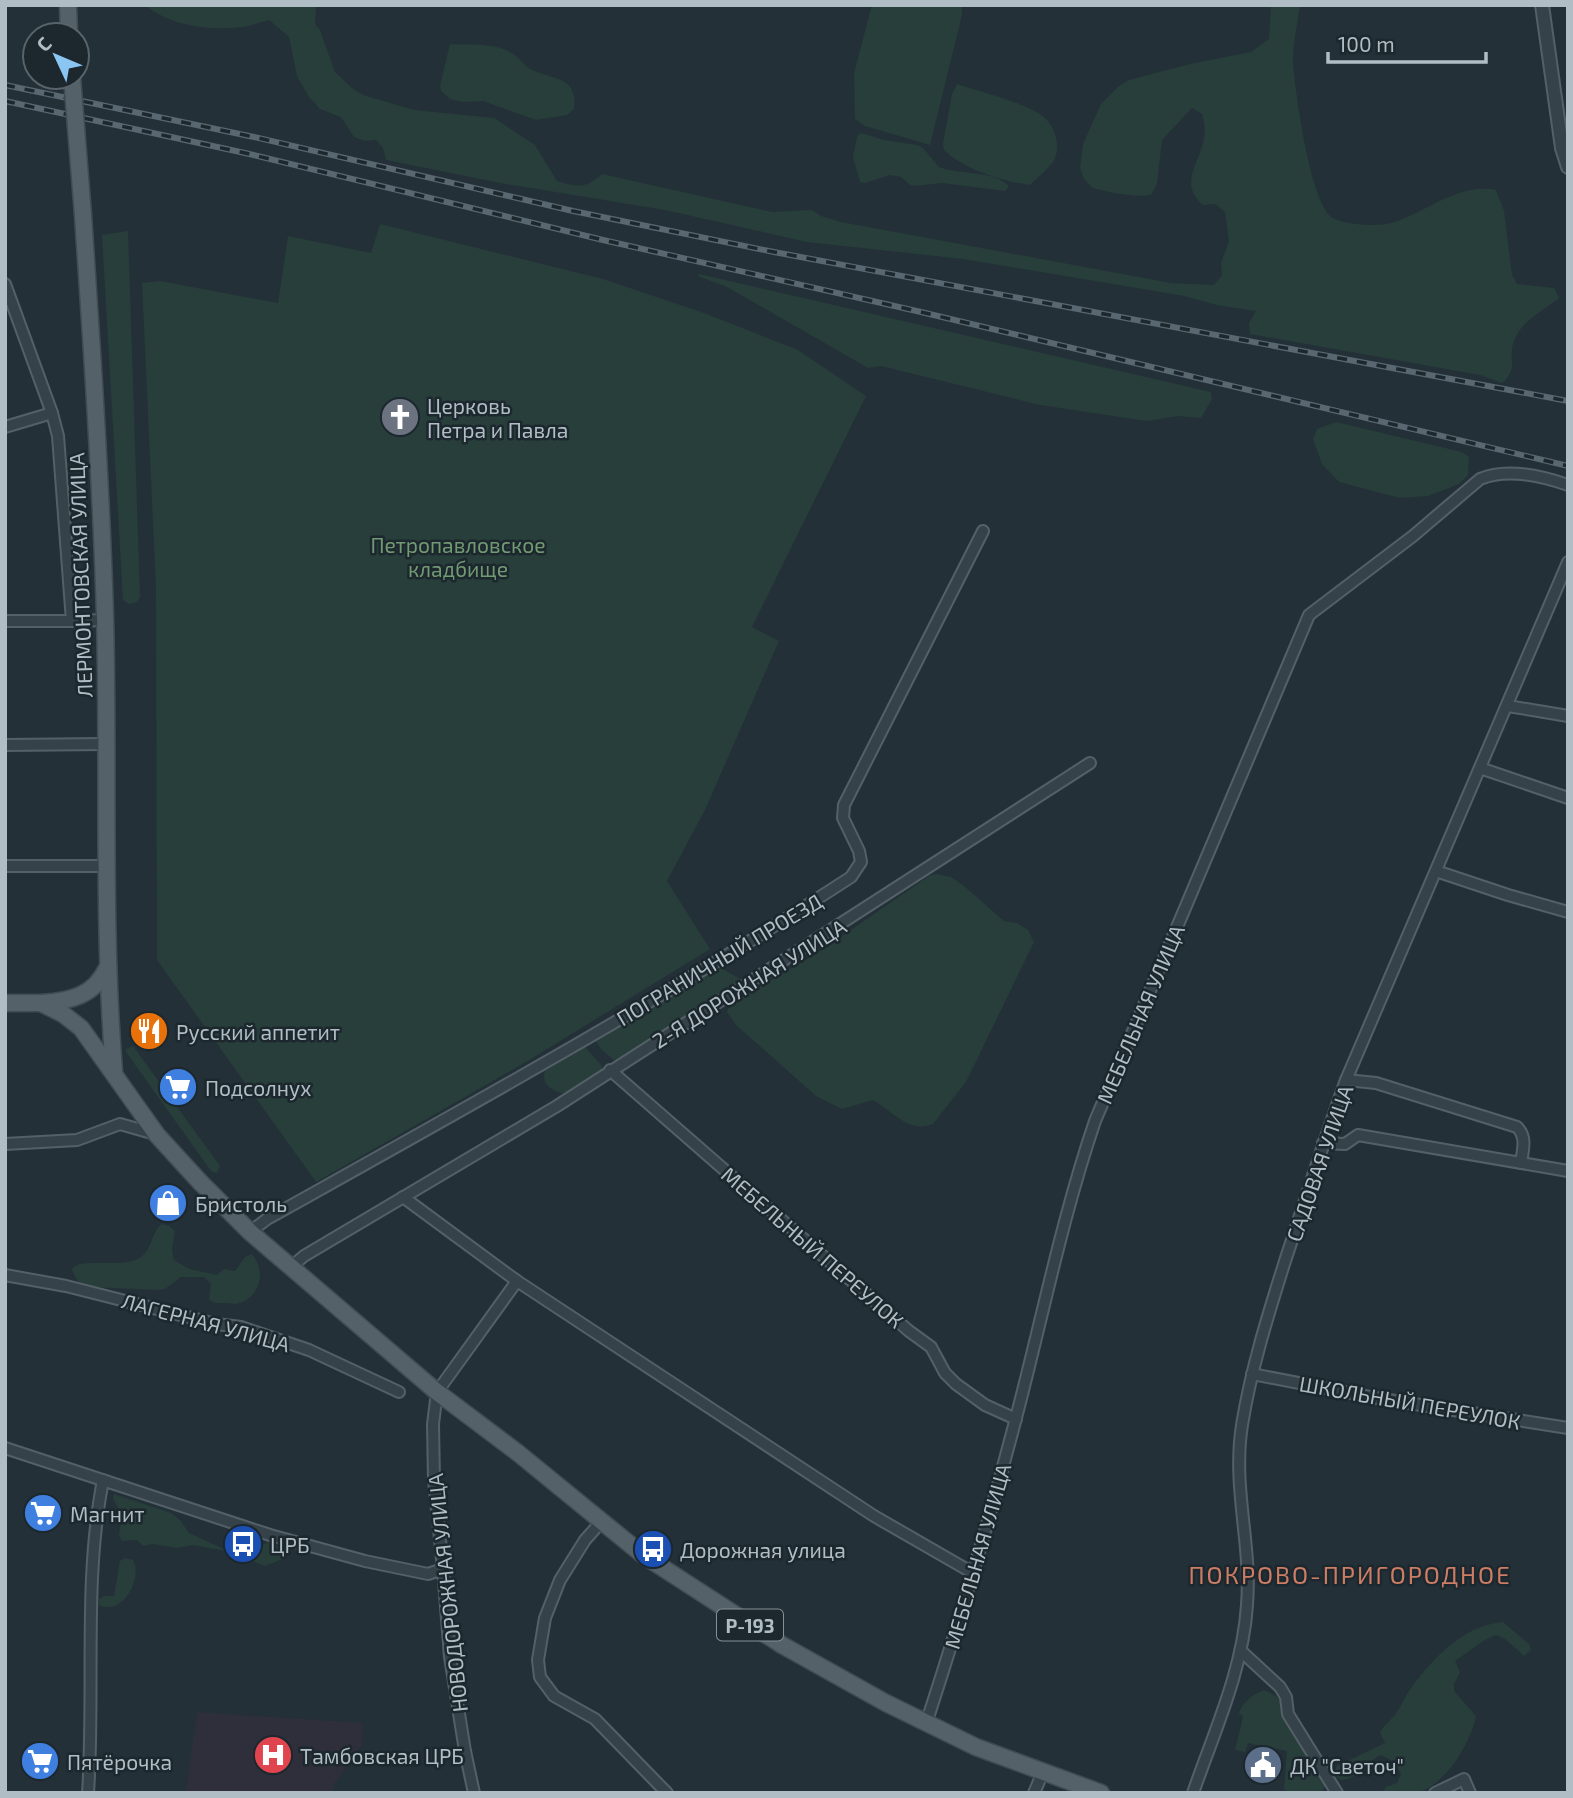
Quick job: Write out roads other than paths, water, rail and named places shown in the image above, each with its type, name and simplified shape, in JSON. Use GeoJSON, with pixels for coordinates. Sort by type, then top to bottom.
{"type":"FeatureCollection","features":[{"type":"Feature","properties":{"kind":"main road","name":"ЛЕРМОНТОВСКАЯ УЛИЦА"},"geometry":{"type":"LineString","coordinates":[[73,91],[95,393],[105,620],[108,966],[114,1073]]}},
{"type":"Feature","properties":{"kind":"main road"},"geometry":{"type":"LineString","coordinates":[[5,1003],[62,1002],[84,995],[102,979],[108,966]]}},
{"type":"Feature","properties":{"kind":"main road"},"geometry":{"type":"LineString","coordinates":[[41,1003],[63,1014],[81,1028],[114,1073]]}},
{"type":"Feature","properties":{"kind":"main road","name":"Р-193"},"geometry":{"type":"LineString","coordinates":[[114,1073],[158,1135],[250,1232],[437,1392],[518,1453],[649,1559],[740,1619],[845,1682],[926,1724],[976,1747],[1101,1793]]}},
{"type":"Feature","properties":{"kind":"street"},"geometry":{"type":"LineString","coordinates":[[1542,5],[1562,148],[1568,167]]}},
{"type":"Feature","properties":{"kind":"street"},"geometry":{"type":"LineString","coordinates":[[5,284],[9,303],[52,413],[58,436],[72,621]]}},
{"type":"Feature","properties":{"kind":"street"},"geometry":{"type":"LineString","coordinates":[[5,427],[52,413]]}},
{"type":"Feature","properties":{"kind":"street","name":"МЕБЕЛЬНАЯ УЛИЦА"},"geometry":{"type":"LineString","coordinates":[[926,1724],[973,1573],[1016,1419],[1077,1173],[1096,1121],[1309,615],[1413,536],[1480,479],[1492,474],[1507,473],[1568,485]]}},
{"type":"Feature","properties":{"kind":"street","name":"ПОГРАНИЧНЫЙ ПРОЕЗД"},"geometry":{"type":"LineString","coordinates":[[250,1232],[279,1213],[586,1040],[851,877],[861,862],[859,850],[842,818],[844,805],[983,531]]}},
{"type":"Feature","properties":{"kind":"street","name":"САДОВАЯ УЛИЦА"},"geometry":{"type":"LineString","coordinates":[[1193,1793],[1242,1652],[1248,1579],[1239,1496],[1239,1462],[1242,1426],[1264,1329],[1323,1143],[1346,1080],[1568,562]]}},
{"type":"Feature","properties":{"kind":"street"},"geometry":{"type":"LineString","coordinates":[[5,621],[105,620]]}},
{"type":"Feature","properties":{"kind":"street"},"geometry":{"type":"LineString","coordinates":[[1508,706],[1568,716]]}},
{"type":"Feature","properties":{"kind":"street"},"geometry":{"type":"LineString","coordinates":[[5,745],[106,744]]}},
{"type":"Feature","properties":{"kind":"street","name":"2-Я ДОРОЖНАЯ УЛИЦА"},"geometry":{"type":"LineString","coordinates":[[291,1267],[304,1256],[557,1106],[1090,763]]}},
{"type":"Feature","properties":{"kind":"street"},"geometry":{"type":"LineString","coordinates":[[1480,768],[1568,799]]}},
{"type":"Feature","properties":{"kind":"street"},"geometry":{"type":"LineString","coordinates":[[5,866],[107,866]]}},
{"type":"Feature","properties":{"kind":"street"},"geometry":{"type":"LineString","coordinates":[[1436,871],[1568,912]]}},
{"type":"Feature","properties":{"kind":"street","name":"МЕБЕЛЬНЫЙ ПЕРЕУЛОК"},"geometry":{"type":"LineString","coordinates":[[610,1070],[909,1331],[931,1347],[945,1373],[956,1384],[985,1405],[1016,1419]]}},
{"type":"Feature","properties":{"kind":"street"},"geometry":{"type":"LineString","coordinates":[[1346,1080],[1376,1083],[1517,1127],[1523,1133],[1521,1163]]}},
{"type":"Feature","properties":{"kind":"street"},"geometry":{"type":"LineString","coordinates":[[5,1144],[77,1140],[120,1124],[158,1135]]}},
{"type":"Feature","properties":{"kind":"street"},"geometry":{"type":"LineString","coordinates":[[1323,1143],[1345,1144],[1358,1135],[1568,1171]]}},
{"type":"Feature","properties":{"kind":"street"},"geometry":{"type":"LineString","coordinates":[[403,1197],[517,1281],[874,1516],[973,1573]]}},
{"type":"Feature","properties":{"kind":"street","name":"ЛАГЕРНАЯ УЛИЦА"},"geometry":{"type":"LineString","coordinates":[[5,1275],[66,1286],[216,1324],[241,1327],[309,1350],[399,1392]]}},
{"type":"Feature","properties":{"kind":"street"},"geometry":{"type":"LineString","coordinates":[[437,1392],[517,1281]]}},
{"type":"Feature","properties":{"kind":"street","name":"ШКОЛЬНЫЙ ПЕРЕУЛОК"},"geometry":{"type":"LineString","coordinates":[[1252,1374],[1376,1398],[1568,1428]]}},
{"type":"Feature","properties":{"kind":"street","name":"НОВОДОРОЖНАЯ УЛИЦА"},"geometry":{"type":"LineString","coordinates":[[437,1392],[433,1424],[434,1480],[450,1657],[474,1793]]}},
{"type":"Feature","properties":{"kind":"street"},"geometry":{"type":"LineString","coordinates":[[5,1448],[251,1530],[428,1574],[443,1569]]}},
{"type":"Feature","properties":{"kind":"street"},"geometry":{"type":"LineString","coordinates":[[88,1793],[91,1624],[96,1535],[103,1480]]}},
{"type":"Feature","properties":{"kind":"street"},"geometry":{"type":"LineString","coordinates":[[601,1522],[585,1540],[560,1580],[545,1618],[538,1660],[540,1677],[554,1696],[595,1719],[667,1793]]}},
{"type":"Feature","properties":{"kind":"street"},"geometry":{"type":"LineString","coordinates":[[1242,1652],[1280,1687],[1286,1697],[1288,1714],[1337,1793]]}},
{"type":"Feature","properties":{"kind":"street"},"geometry":{"type":"LineString","coordinates":[[1034,1793],[1044,1772]]}},
{"type":"Feature","properties":{"kind":"street"},"geometry":{"type":"LineString","coordinates":[[1435,1793],[1464,1779],[1470,1793]]}},
{"type":"Feature","properties":{"kind":"railway"},"geometry":{"type":"LineString","coordinates":[[5,85],[254,137],[573,211],[774,252],[1568,401]]}},
{"type":"Feature","properties":{"kind":"railway"},"geometry":{"type":"LineString","coordinates":[[5,101],[245,153],[603,240],[921,312],[1568,466]]}},
{"type":"Feature","properties":{"kind":"place","name":"Церковь Петра и Павла"},"geometry":{"type":"Point","coordinates":[400,417]}},
{"type":"Feature","properties":{"kind":"place","name":"Русский аппетит"},"geometry":{"type":"Point","coordinates":[149,1031]}},
{"type":"Feature","properties":{"kind":"place","name":"Подсолнух"},"geometry":{"type":"Point","coordinates":[178,1087]}},
{"type":"Feature","properties":{"kind":"place","name":"Бристоль"},"geometry":{"type":"Point","coordinates":[168,1203]}},
{"type":"Feature","properties":{"kind":"place","name":"Магнит"},"geometry":{"type":"Point","coordinates":[43,1513]}},
{"type":"Feature","properties":{"kind":"place","name":"ЦРБ"},"geometry":{"type":"Point","coordinates":[243,1544]}},
{"type":"Feature","properties":{"kind":"place","name":"Дорожная улица"},"geometry":{"type":"Point","coordinates":[653,1549]}},
{"type":"Feature","properties":{"kind":"place","name":"Тамбовская ЦРБ"},"geometry":{"type":"Point","coordinates":[273,1755]}},
{"type":"Feature","properties":{"kind":"place","name":"Пятёрочка"},"geometry":{"type":"Point","coordinates":[40,1761]}},
{"type":"Feature","properties":{"kind":"place","name":"ДК \"Светоч\""},"geometry":{"type":"Point","coordinates":[1263,1765]}},
{"type":"Feature","properties":{"kind":"district","name":"ПОКРОВО-ПРИГОРОДНОЕ"},"geometry":{"type":"Point","coordinates":[1350,1574]}},
{"type":"Feature","properties":{"kind":"park label","name":"Петропавловское кладбище"},"geometry":{"type":"Point","coordinates":[458,556]}}]}
